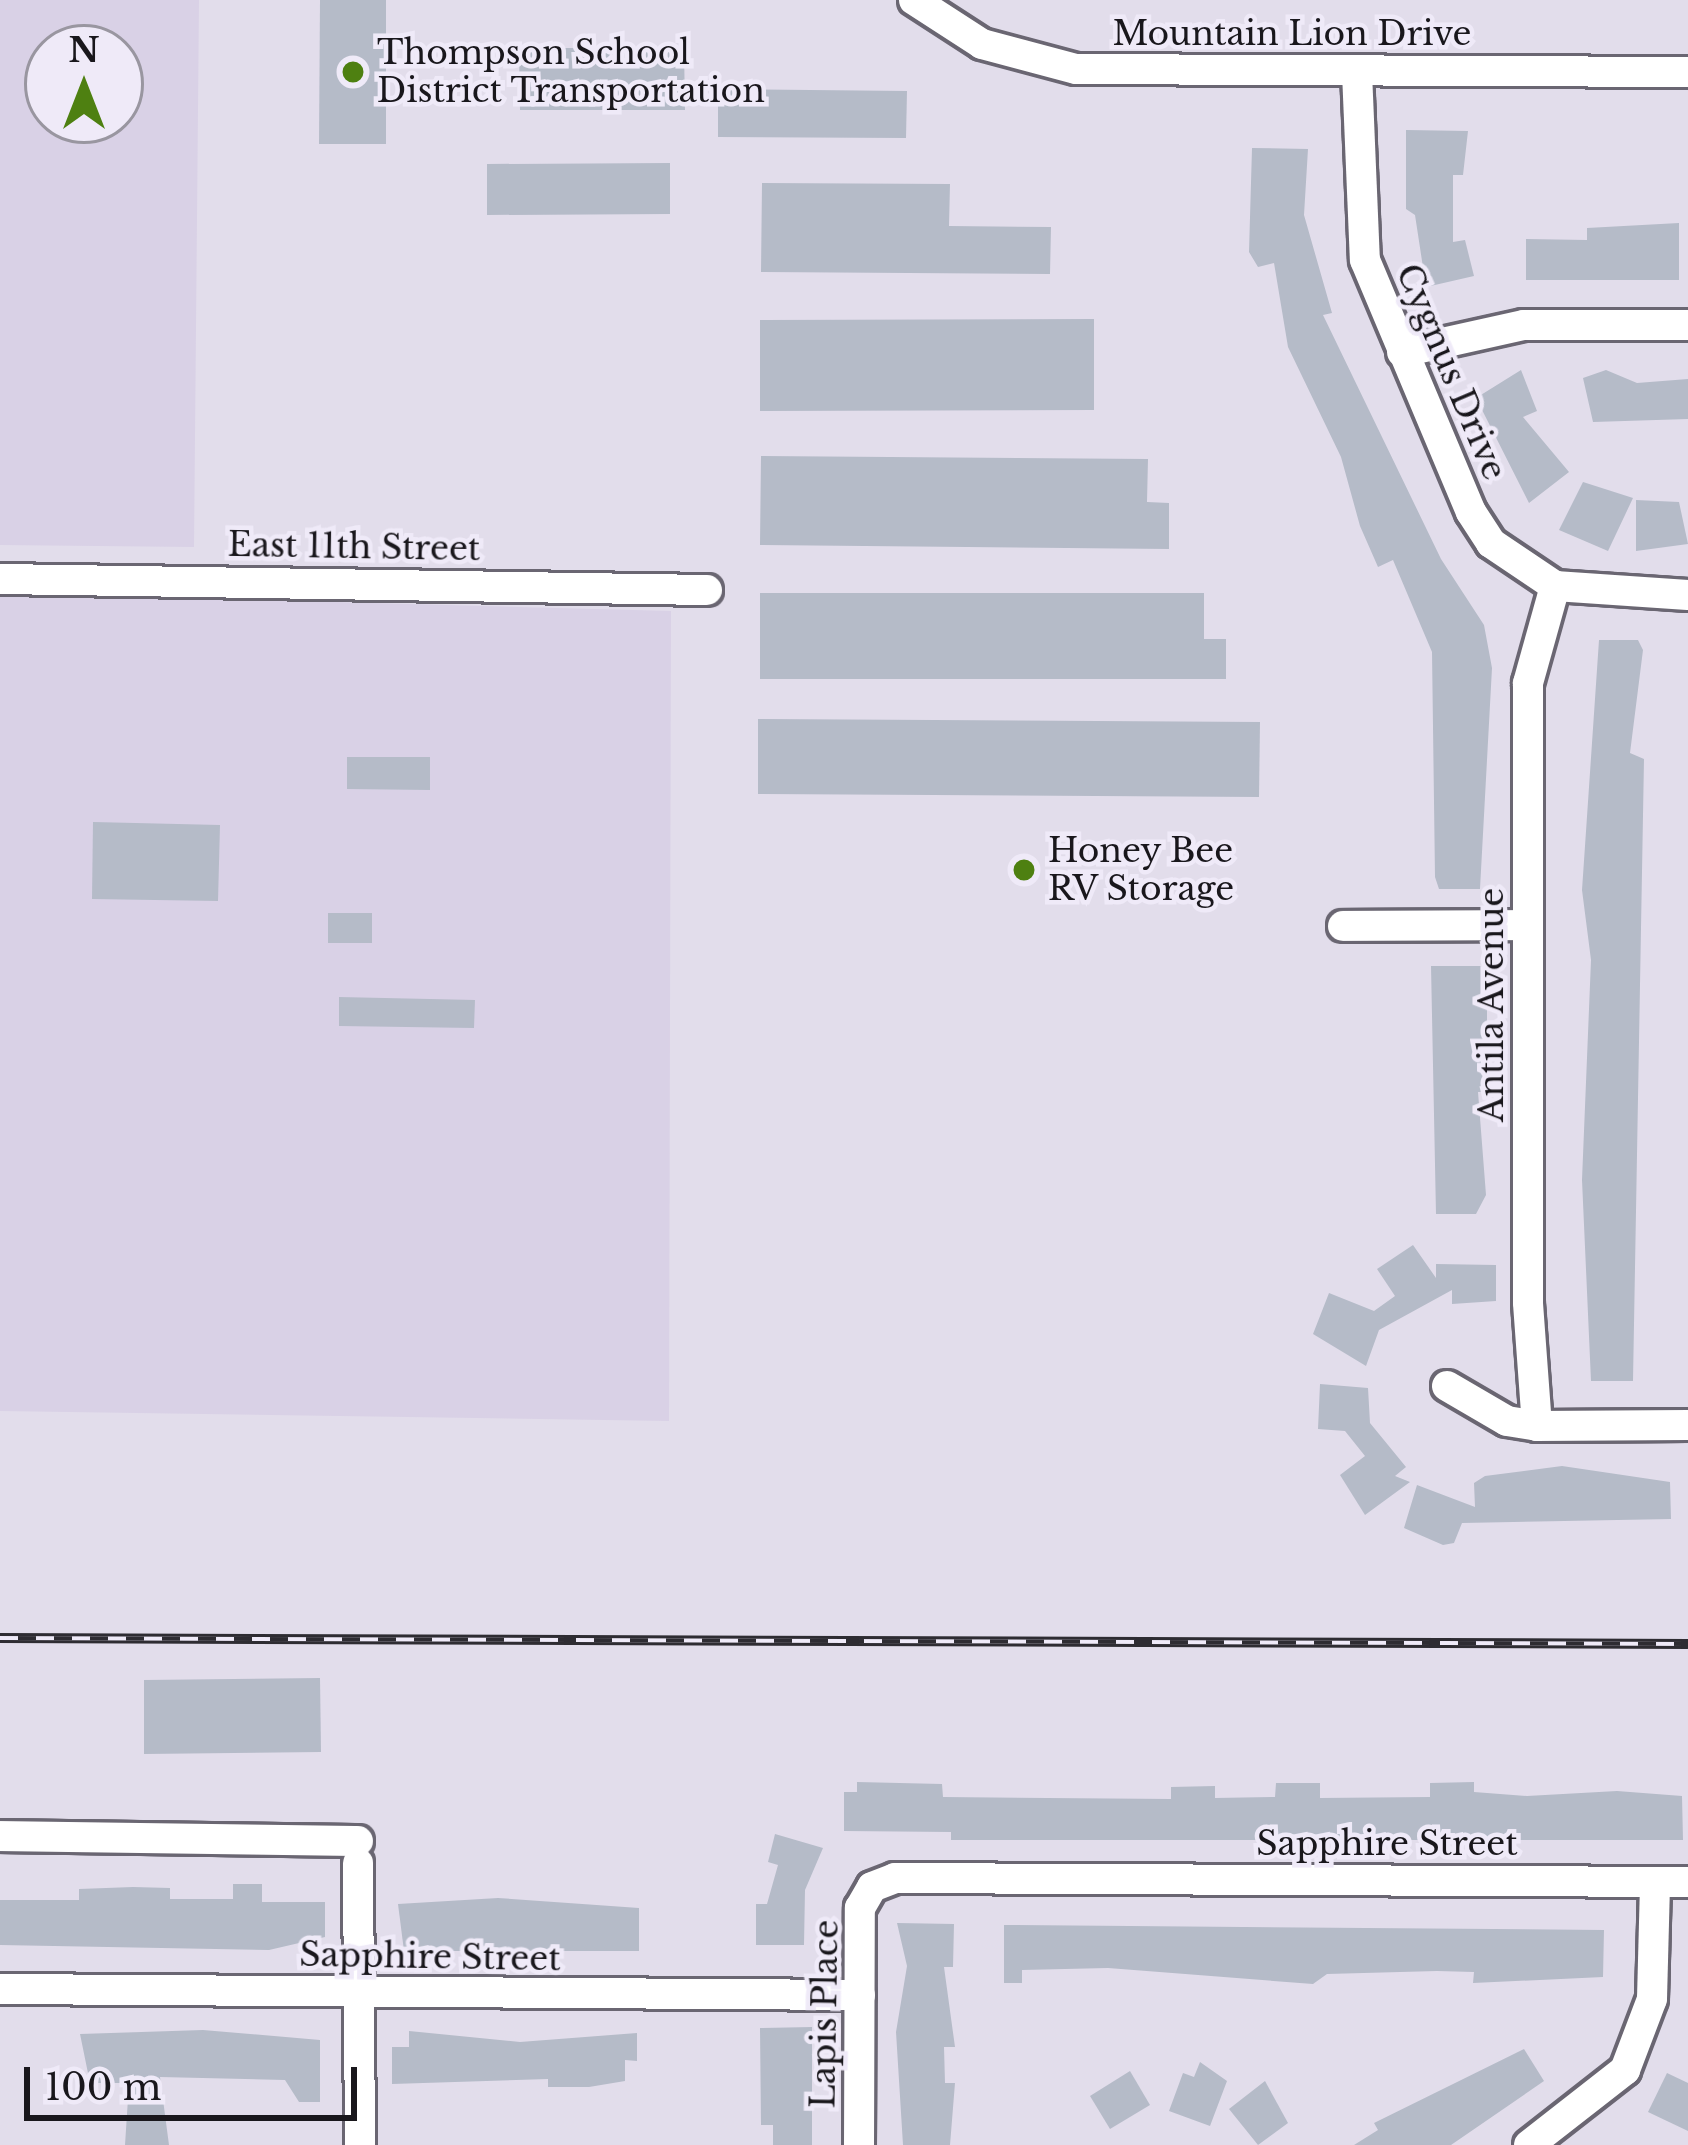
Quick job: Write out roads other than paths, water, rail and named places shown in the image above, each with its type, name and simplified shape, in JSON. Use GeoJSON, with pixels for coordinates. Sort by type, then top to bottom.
{"type":"FeatureCollection","features":[{"type":"Feature","properties":{"kind":"street","name":"Mountain Lion Drive"},"geometry":{"type":"LineString","coordinates":[[914,0],[982,44],[1046,64],[1357,72],[1688,72]]}},
{"type":"Feature","properties":{"kind":"street","name":"Cygnus Drive"},"geometry":{"type":"LineString","coordinates":[[1357,72],[1365,260],[1490,542],[1555,586]]}},
{"type":"Feature","properties":{"kind":"street"},"geometry":{"type":"LineString","coordinates":[[1402,352],[1524,325],[1688,325]]}},
{"type":"Feature","properties":{"kind":"street","name":"East 11th Street"},"geometry":{"type":"LineString","coordinates":[[0,579],[707,590]]}},
{"type":"Feature","properties":{"kind":"street"},"geometry":{"type":"LineString","coordinates":[[1555,586],[1688,595]]}},
{"type":"Feature","properties":{"kind":"street","name":"Antila Avenue"},"geometry":{"type":"LineString","coordinates":[[1537,1426],[1528,683],[1555,586]]}},
{"type":"Feature","properties":{"kind":"street"},"geometry":{"type":"LineString","coordinates":[[1343,926],[1528,925]]}},
{"type":"Feature","properties":{"kind":"street"},"geometry":{"type":"LineString","coordinates":[[1447,1386],[1507,1421],[1537,1426],[1688,1425]]}},
{"type":"Feature","properties":{"kind":"street"},"geometry":{"type":"LineString","coordinates":[[0,1836],[358,1852],[360,2145]]}},
{"type":"Feature","properties":{"kind":"street","name":"Sapphire Street"},"geometry":{"type":"LineString","coordinates":[[872,1887],[895,1878],[1688,1882]]}},
{"type":"Feature","properties":{"kind":"street"},"geometry":{"type":"LineString","coordinates":[[1529,2145],[1625,2070],[1652,1999],[1655,1882]]}},
{"type":"Feature","properties":{"kind":"street","name":"Lapis Place"},"geometry":{"type":"LineString","coordinates":[[859,2145],[860,1908],[872,1887]]}},
{"type":"Feature","properties":{"kind":"street","name":"Sapphire Street"},"geometry":{"type":"LineString","coordinates":[[0,1988],[860,1995]]}},
{"type":"Feature","properties":{"kind":"railway"},"geometry":{"type":"LineString","coordinates":[[0,1638],[1688,1644]]}},
{"type":"Feature","properties":{"kind":"place","name":"Thompson School District Transportation"},"geometry":{"type":"Point","coordinates":[353,72]}},
{"type":"Feature","properties":{"kind":"place","name":"Honey Bee RV Storage"},"geometry":{"type":"Point","coordinates":[1024,870]}}]}
